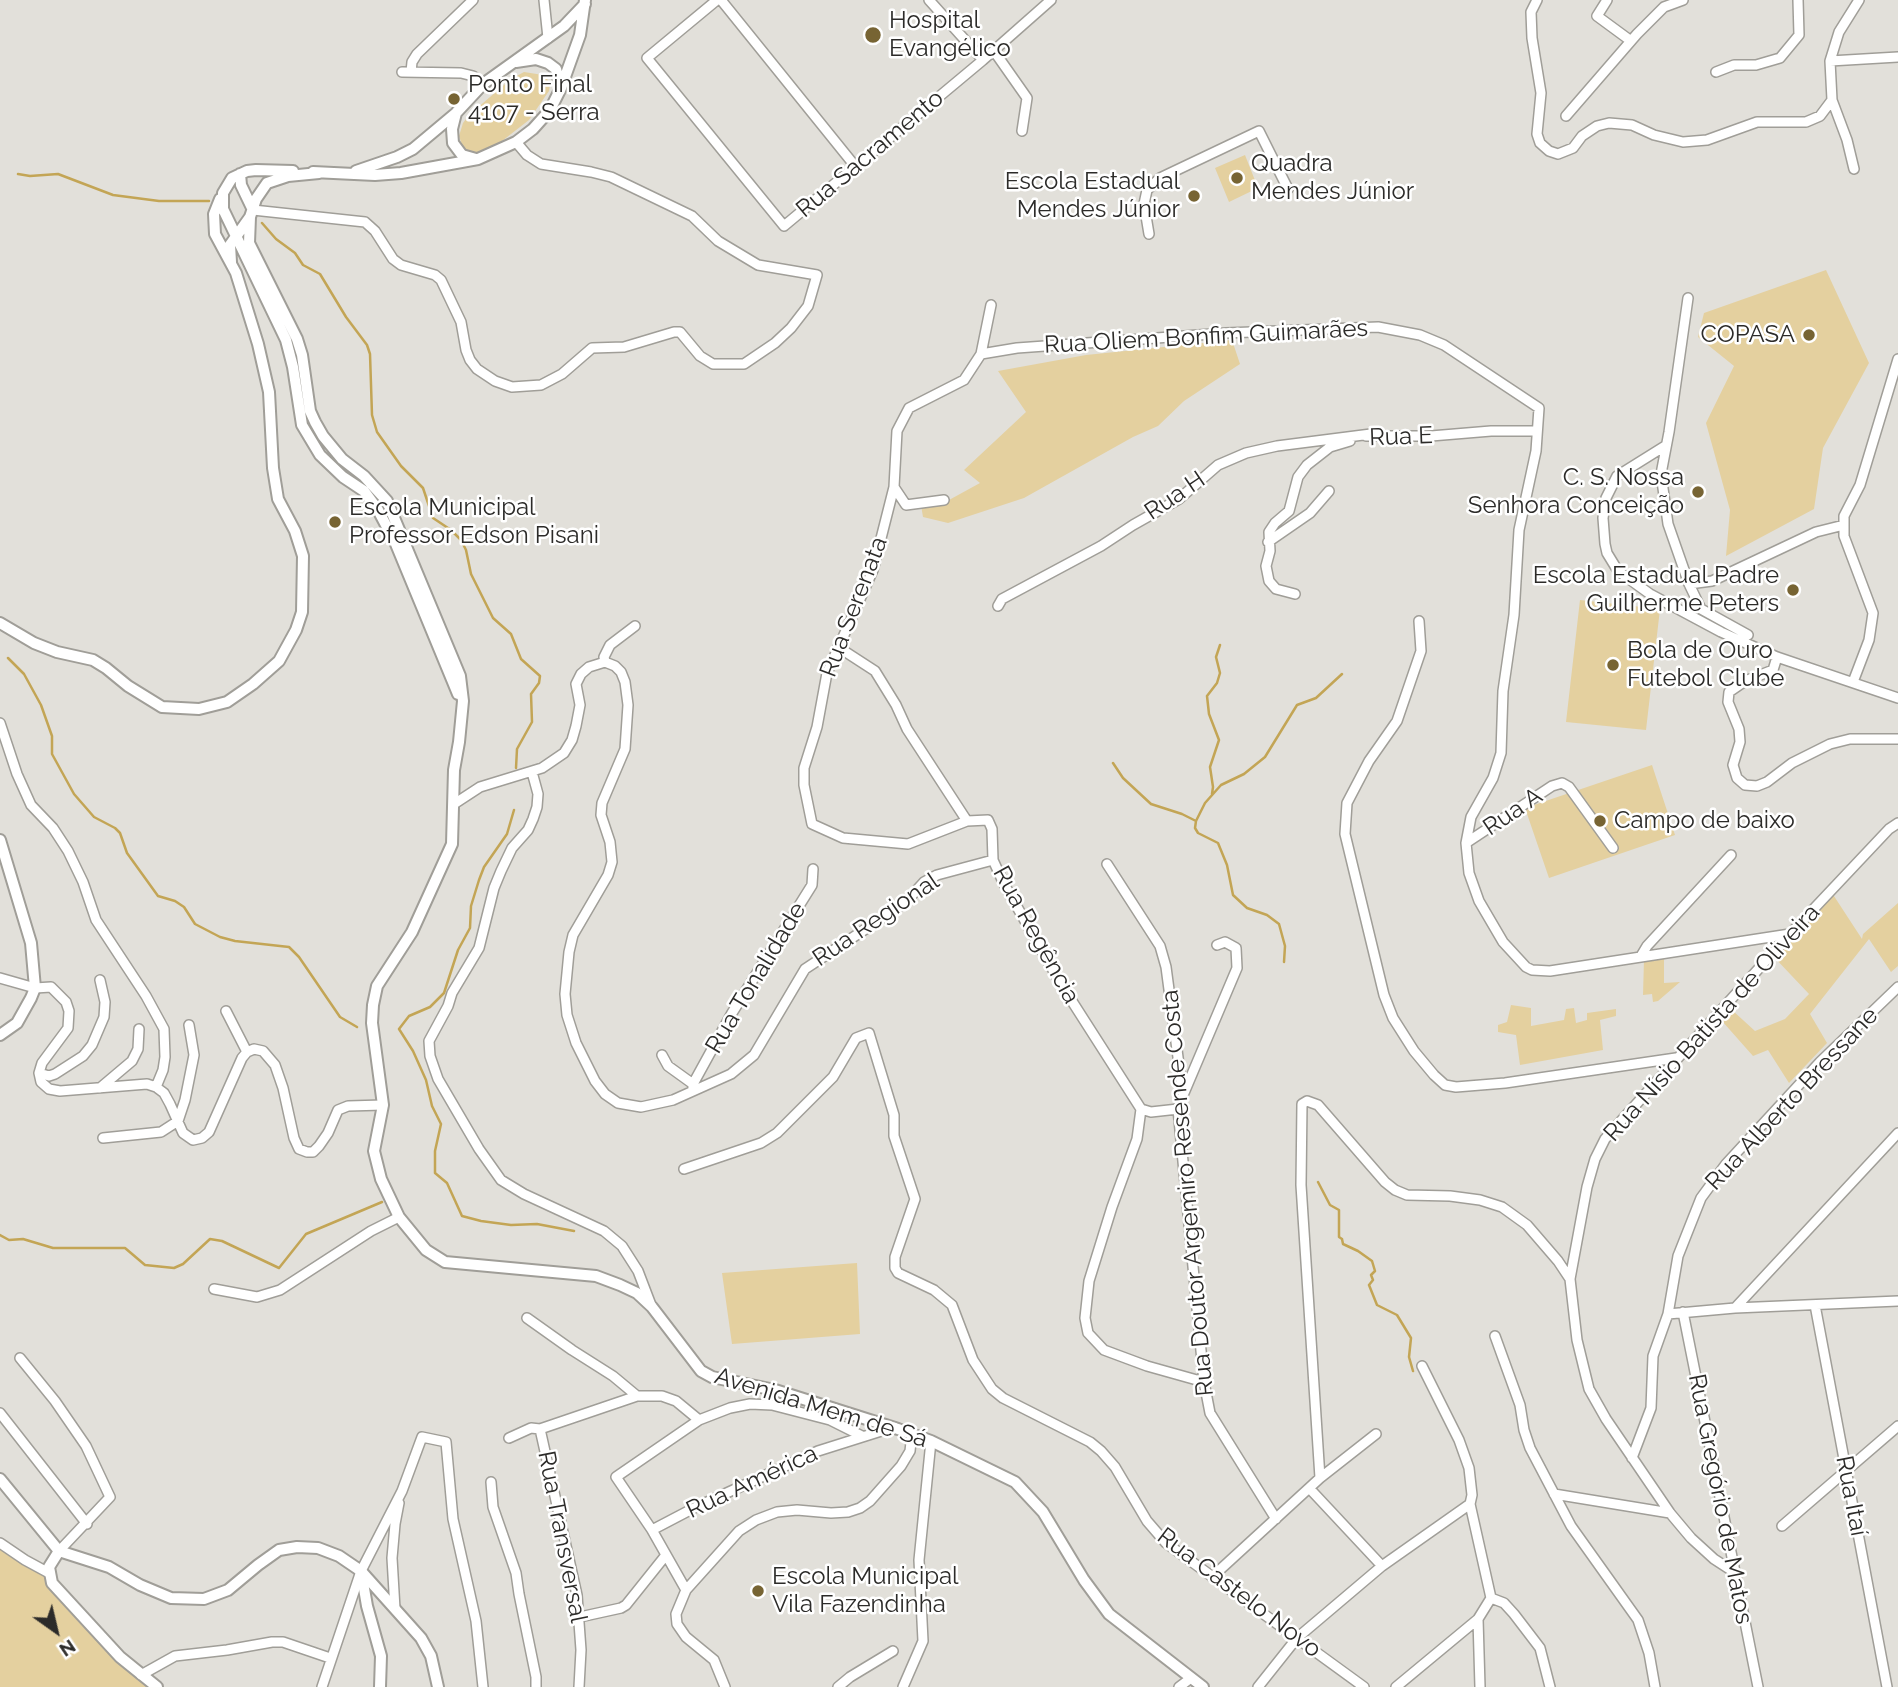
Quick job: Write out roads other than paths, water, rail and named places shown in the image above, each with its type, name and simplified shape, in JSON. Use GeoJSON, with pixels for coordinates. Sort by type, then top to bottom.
{"type":"FeatureCollection","features":[{"type":"Feature","properties":{"kind":"street"},"geometry":{"type":"LineString","coordinates":[[473,0],[417,54],[406,72],[461,74],[473,76],[483,84]]}},
{"type":"Feature","properties":{"kind":"street"},"geometry":{"type":"LineString","coordinates":[[544,0],[548,38]]}},
{"type":"Feature","properties":{"kind":"street"},"geometry":{"type":"LineString","coordinates":[[719,0],[855,166]]}},
{"type":"Feature","properties":{"kind":"street","name":"Rua Sacramento"},"geometry":{"type":"LineString","coordinates":[[719,0],[647,58],[784,226],[983,61],[1051,0]]}},
{"type":"Feature","properties":{"kind":"street"},"geometry":{"type":"LineString","coordinates":[[929,0],[983,61]]}},
{"type":"Feature","properties":{"kind":"street"},"geometry":{"type":"LineString","coordinates":[[1537,0],[1531,12],[1541,93],[1537,134],[1540,143],[1549,151],[1559,154],[1573,148],[1582,136],[1597,126],[1609,123],[1632,125],[1654,135],[1683,142],[1707,140],[1756,122],[1806,122],[1819,116],[1832,100]]}},
{"type":"Feature","properties":{"kind":"street"},"geometry":{"type":"LineString","coordinates":[[1607,0],[1597,16],[1631,41]]}},
{"type":"Feature","properties":{"kind":"street"},"geometry":{"type":"LineString","coordinates":[[1566,116],[1664,7],[1683,0]]}},
{"type":"Feature","properties":{"kind":"street"},"geometry":{"type":"LineString","coordinates":[[1716,72],[1734,65],[1756,65],[1780,58],[1800,35],[1798,0]]}},
{"type":"Feature","properties":{"kind":"street"},"geometry":{"type":"LineString","coordinates":[[1854,169],[1847,140],[1832,100],[1830,61],[1839,32],[1859,0]]}},
{"type":"Feature","properties":{"kind":"street"},"geometry":{"type":"LineString","coordinates":[[350,173],[413,149],[456,113],[483,84],[565,26],[585,2]]}},
{"type":"Feature","properties":{"kind":"street"},"geometry":{"type":"LineString","coordinates":[[0,623],[34,643],[57,652],[93,660],[162,707],[199,709],[227,702],[279,661],[296,630],[302,612],[303,556],[295,531],[278,499],[267,383],[249,313],[232,265],[215,234],[214,214],[223,193],[232,178],[265,170],[401,173],[494,154],[533,129],[550,110],[580,35],[585,2]]}},
{"type":"Feature","properties":{"kind":"street"},"geometry":{"type":"LineString","coordinates":[[993,51],[1027,98],[1023,131]]}},
{"type":"Feature","properties":{"kind":"street"},"geometry":{"type":"LineString","coordinates":[[1830,61],[1898,57]]}},
{"type":"Feature","properties":{"kind":"street"},"geometry":{"type":"LineString","coordinates":[[512,63],[536,59],[548,62],[556,69],[561,88]]}},
{"type":"Feature","properties":{"kind":"street"},"geometry":{"type":"LineString","coordinates":[[456,113],[452,129],[453,143],[461,155],[478,159]]}},
{"type":"Feature","properties":{"kind":"street"},"geometry":{"type":"LineString","coordinates":[[1149,234],[1144,204],[1147,190],[1160,178],[1259,131],[1288,189]]}},
{"type":"Feature","properties":{"kind":"street"},"geometry":{"type":"LineString","coordinates":[[252,213],[365,222],[375,231],[393,259],[401,265],[435,275],[441,280],[461,322],[470,360],[477,369],[495,381],[512,387],[541,386],[562,374],[592,348],[624,347],[674,331],[680,332],[700,356],[713,364],[744,364],[775,343],[808,306],[817,275],[758,265],[718,241],[692,216],[611,177],[541,164],[527,155],[516,142]]}},
{"type":"Feature","properties":{"kind":"street"},"geometry":{"type":"LineString","coordinates":[[265,170],[267,183]]}},
{"type":"Feature","properties":{"kind":"street"},"geometry":{"type":"LineString","coordinates":[[241,243],[256,199],[267,183],[288,176],[319,173]]}},
{"type":"Feature","properties":{"kind":"street"},"geometry":{"type":"LineString","coordinates":[[240,174],[241,185],[252,213]]}},
{"type":"Feature","properties":{"kind":"street"},"geometry":{"type":"LineString","coordinates":[[223,193],[223,209],[297,339],[310,411],[315,422],[342,459],[364,475],[387,501],[456,677],[463,704],[454,769],[452,844],[411,932],[377,986],[372,1023],[383,1105],[374,1151],[381,1179],[399,1217],[426,1250],[445,1262],[596,1276],[636,1293],[652,1307]]}},
{"type":"Feature","properties":{"kind":"street"},"geometry":{"type":"LineString","coordinates":[[232,265],[230,245],[241,243]]}},
{"type":"Feature","properties":{"kind":"street"},"geometry":{"type":"LineString","coordinates":[[1688,298],[1661,474],[1668,524],[1689,584],[1701,609],[1748,635]]}},
{"type":"Feature","properties":{"kind":"street"},"geometry":{"type":"LineString","coordinates":[[981,354],[991,305]]}},
{"type":"Feature","properties":{"kind":"street","name":"Rua Oliem Bonfim Guimarães"},"geometry":{"type":"LineString","coordinates":[[981,354],[1017,348],[1226,332],[1378,327],[1420,335],[1444,345],[1539,408],[1536,451],[1519,530],[1514,615],[1503,691],[1500,753],[1493,778],[1471,817],[1466,843],[1469,873],[1479,901],[1503,942],[1532,970],[1550,971],[1642,956]]}},
{"type":"Feature","properties":{"kind":"street","name":"Rua Serenata"},"geometry":{"type":"LineString","coordinates":[[967,821],[908,844],[843,838],[812,824],[804,785],[804,768],[817,727],[827,673],[873,570],[894,487],[897,431],[904,414],[917,402],[964,380],[981,354]]}},
{"type":"Feature","properties":{"kind":"street"},"geometry":{"type":"LineString","coordinates":[[1853,682],[1869,640],[1873,613],[1844,536],[1844,516],[1860,485],[1898,359]]}},
{"type":"Feature","properties":{"kind":"street","name":"Rua E"},"geometry":{"type":"LineString","coordinates":[[1268,542],[1269,532],[1289,511],[1298,477],[1307,465],[1330,447],[1371,435],[1431,436],[1491,431],[1536,431]]}},
{"type":"Feature","properties":{"kind":"street","name":"Rua H"},"geometry":{"type":"LineString","coordinates":[[998,606],[1002,599],[1101,546],[1179,499],[1218,465],[1246,453],[1277,446],[1371,435]]}},
{"type":"Feature","properties":{"kind":"street"},"geometry":{"type":"LineString","coordinates":[[1665,446],[1617,477],[1606,498],[1603,518],[1607,553],[1618,571],[1635,585],[1681,612],[1777,657],[1898,698]]}},
{"type":"Feature","properties":{"kind":"street"},"geometry":{"type":"LineString","coordinates":[[894,487],[906,505],[944,500]]}},
{"type":"Feature","properties":{"kind":"street"},"geometry":{"type":"LineString","coordinates":[[1295,594],[1276,589],[1269,581],[1266,566],[1270,551],[1268,542],[1310,513],[1329,491]]}},
{"type":"Feature","properties":{"kind":"street"},"geometry":{"type":"LineString","coordinates":[[1689,584],[1712,581],[1816,532],[1844,525]]}},
{"type":"Feature","properties":{"kind":"street"},"geometry":{"type":"LineString","coordinates":[[1419,621],[1421,651],[1397,721],[1368,761],[1347,803],[1345,834],[1384,995],[1393,1018],[1414,1051],[1434,1075],[1446,1085],[1456,1087],[1505,1083],[1676,1058]]}},
{"type":"Feature","properties":{"kind":"street"},"geometry":{"type":"LineString","coordinates":[[454,804],[480,787],[532,772],[553,762],[568,747],[576,726],[580,705],[576,684],[581,674],[589,667],[605,662],[604,657],[610,645],[635,626]]}},
{"type":"Feature","properties":{"kind":"street"},"geometry":{"type":"LineString","coordinates":[[838,647],[875,671],[913,740],[967,821]]}},
{"type":"Feature","properties":{"kind":"street"},"geometry":{"type":"LineString","coordinates":[[1777,657],[1773,670],[1745,681],[1729,692],[1728,702],[1739,729],[1740,742],[1733,765],[1737,778],[1745,785],[1757,786],[1767,782],[1792,763],[1830,744],[1850,739],[1898,739]]}},
{"type":"Feature","properties":{"kind":"street","name":"Rua Regional"},"geometry":{"type":"LineString","coordinates":[[605,662],[621,672],[628,705],[625,749],[602,803],[601,816],[610,842],[612,862],[608,875],[573,935],[565,981],[567,1015],[576,1043],[595,1081],[605,1094],[618,1103],[641,1107],[673,1100],[693,1088],[731,1074],[754,1055],[805,969],[905,903],[924,882],[937,875],[993,860]]}},
{"type":"Feature","properties":{"kind":"street"},"geometry":{"type":"LineString","coordinates":[[0,723],[17,774],[31,805],[68,850],[96,920],[146,996],[163,1029],[165,1057],[156,1087]]}},
{"type":"Feature","properties":{"kind":"street","name":"Avenida Mem de Sá"},"geometry":{"type":"LineString","coordinates":[[532,772],[538,794],[533,819],[528,830],[512,848],[500,871],[479,948],[452,993],[429,1041],[430,1056],[438,1079],[488,1164],[501,1180],[524,1194],[604,1231],[622,1246],[638,1271],[652,1307],[701,1371],[712,1377],[775,1390],[894,1427],[931,1441],[1015,1482],[1043,1512],[1084,1580],[1109,1614],[1203,1687]]}},
{"type":"Feature","properties":{"kind":"street","name":"Rua A"},"geometry":{"type":"LineString","coordinates":[[1466,843],[1552,786],[1562,783],[1569,787],[1612,848]]}},
{"type":"Feature","properties":{"kind":"street","name":"Rua Regência"},"geometry":{"type":"LineString","coordinates":[[967,821],[988,820],[992,829],[993,860],[1004,884],[1054,974],[1141,1109]]}},
{"type":"Feature","properties":{"kind":"street","name":"Rua Nísio Batista de Oliveira"},"geometry":{"type":"LineString","coordinates":[[1734,1572],[1714,1559],[1691,1538],[1670,1513],[1596,1404],[1589,1389],[1577,1339],[1570,1279],[1587,1187],[1595,1159],[1605,1139],[1790,934],[1889,829],[1898,823]]}},
{"type":"Feature","properties":{"kind":"street"},"geometry":{"type":"LineString","coordinates":[[0,840],[31,943],[34,988],[32,998],[17,1023],[0,1035]]}},
{"type":"Feature","properties":{"kind":"street"},"geometry":{"type":"LineString","coordinates":[[1642,956],[1647,946],[1731,855]]}},
{"type":"Feature","properties":{"kind":"street","name":"Rua Doutor Argemiro Resende Costa"},"geometry":{"type":"LineString","coordinates":[[1107,864],[1160,946],[1170,991],[1183,1095],[1178,1110],[1204,1382],[1210,1413],[1276,1519]]}},
{"type":"Feature","properties":{"kind":"street","name":"Rua Tonalidade"},"geometry":{"type":"LineString","coordinates":[[693,1088],[732,1013],[812,885],[813,869]]}},
{"type":"Feature","properties":{"kind":"street"},"geometry":{"type":"LineString","coordinates":[[1642,956],[1790,934]]}},
{"type":"Feature","properties":{"kind":"street"},"geometry":{"type":"LineString","coordinates":[[1183,1095],[1237,968],[1236,948],[1225,942],[1217,945]]}},
{"type":"Feature","properties":{"kind":"street"},"geometry":{"type":"LineString","coordinates":[[0,978],[34,988],[51,987],[60,994],[69,1010],[68,1028],[42,1063],[39,1073],[41,1082],[49,1089],[61,1091],[147,1084],[156,1087],[164,1093],[183,1133],[194,1140],[209,1132],[242,1058],[254,1049],[263,1051],[275,1065],[299,1149],[313,1152],[319,1146],[338,1110],[348,1106],[383,1105]]}},
{"type":"Feature","properties":{"kind":"street"},"geometry":{"type":"LineString","coordinates":[[39,1073],[49,1076],[55,1074],[83,1056],[92,1045],[104,1017],[105,1002],[100,980]]}},
{"type":"Feature","properties":{"kind":"street","name":"Rua Alberto Bressane"},"geometry":{"type":"LineString","coordinates":[[1632,1458],[1651,1408],[1650,1373],[1653,1356],[1668,1314],[1678,1256],[1701,1198],[1726,1164],[1820,1062],[1898,987]]}},
{"type":"Feature","properties":{"kind":"street"},"geometry":{"type":"LineString","coordinates":[[226,1011],[247,1052]]}},
{"type":"Feature","properties":{"kind":"street"},"geometry":{"type":"LineString","coordinates":[[103,1138],[161,1132],[178,1121],[189,1087],[194,1055],[189,1025]]}},
{"type":"Feature","properties":{"kind":"street"},"geometry":{"type":"LineString","coordinates":[[100,1088],[132,1061],[138,1049],[139,1029]]}},
{"type":"Feature","properties":{"kind":"street","name":"Rua Castelo Novo"},"geometry":{"type":"LineString","coordinates":[[684,1169],[734,1154],[777,1133],[833,1077],[856,1038],[869,1033],[892,1108],[894,1136],[915,1199],[894,1264],[898,1273],[934,1290],[951,1306],[974,1360],[992,1389],[1003,1398],[1090,1442],[1115,1467],[1157,1535],[1364,1687]]}},
{"type":"Feature","properties":{"kind":"street"},"geometry":{"type":"LineString","coordinates":[[662,1055],[668,1066],[693,1088]]}},
{"type":"Feature","properties":{"kind":"street"},"geometry":{"type":"LineString","coordinates":[[1320,1478],[1301,1185],[1302,1104],[1307,1101],[1318,1105],[1395,1190],[1407,1195],[1480,1200],[1502,1207],[1527,1225],[1559,1261],[1570,1279]]}},
{"type":"Feature","properties":{"kind":"street"},"geometry":{"type":"LineString","coordinates":[[1178,1110],[1151,1112],[1141,1109],[1137,1139],[1089,1281],[1085,1318],[1088,1333],[1104,1350],[1147,1366],[1204,1382]]}},
{"type":"Feature","properties":{"kind":"street"},"geometry":{"type":"LineString","coordinates":[[1735,1308],[1898,1133]]}},
{"type":"Feature","properties":{"kind":"street"},"geometry":{"type":"LineString","coordinates":[[214,1289],[257,1297],[280,1290],[371,1231],[399,1217]]}},
{"type":"Feature","properties":{"kind":"street"},"geometry":{"type":"LineString","coordinates":[[1668,1314],[1735,1308],[1898,1301]]}},
{"type":"Feature","properties":{"kind":"street","name":"Rua Itaí"},"geometry":{"type":"LineString","coordinates":[[1815,1305],[1887,1687]]}},
{"type":"Feature","properties":{"kind":"street","name":"Rua Gregório de Matos"},"geometry":{"type":"LineString","coordinates":[[1683,1312],[1758,1687]]}},
{"type":"Feature","properties":{"kind":"street"},"geometry":{"type":"LineString","coordinates":[[527,1318],[613,1376],[637,1396]]}},
{"type":"Feature","properties":{"kind":"street"},"geometry":{"type":"LineString","coordinates":[[1494,1336],[1520,1405],[1530,1448],[1571,1526],[1638,1620],[1649,1653],[1655,1687]]}},
{"type":"Feature","properties":{"kind":"street"},"geometry":{"type":"LineString","coordinates":[[20,1358],[55,1401],[86,1446],[110,1497],[59,1551],[49,1567],[52,1583],[120,1657],[157,1687]]}},
{"type":"Feature","properties":{"kind":"street"},"geometry":{"type":"LineString","coordinates":[[1396,1687],[1478,1619],[1491,1598],[1470,1504],[1472,1484],[1465,1453],[1422,1366]]}},
{"type":"Feature","properties":{"kind":"street"},"geometry":{"type":"LineString","coordinates":[[509,1438],[531,1427],[540,1429],[637,1396],[662,1395],[676,1401],[699,1420]]}},
{"type":"Feature","properties":{"kind":"street"},"geometry":{"type":"LineString","coordinates":[[686,1590],[652,1530],[616,1477],[699,1420],[730,1408],[751,1404],[772,1405],[830,1420],[862,1436]]}},
{"type":"Feature","properties":{"kind":"street"},"geometry":{"type":"LineString","coordinates":[[0,1413],[87,1524]]}},
{"type":"Feature","properties":{"kind":"street"},"geometry":{"type":"LineString","coordinates":[[1782,1526],[1898,1426]]}},
{"type":"Feature","properties":{"kind":"street","name":"Rua América"},"geometry":{"type":"LineString","coordinates":[[652,1530],[818,1451],[894,1427]]}},
{"type":"Feature","properties":{"kind":"street","name":"Rua Transversal"},"geometry":{"type":"LineString","coordinates":[[540,1429],[580,1617],[579,1687]]}},
{"type":"Feature","properties":{"kind":"street"},"geometry":{"type":"LineString","coordinates":[[725,1687],[714,1661],[686,1637],[677,1624],[676,1614],[686,1590],[739,1531],[756,1520],[777,1512],[797,1510],[839,1513],[860,1508],[870,1501],[901,1466],[910,1451],[912,1434]]}},
{"type":"Feature","properties":{"kind":"street"},"geometry":{"type":"LineString","coordinates":[[1212,1577],[1320,1478],[1376,1434]]}},
{"type":"Feature","properties":{"kind":"street"},"geometry":{"type":"LineString","coordinates":[[322,1687],[361,1571],[402,1490],[422,1437],[446,1442],[453,1519],[476,1621],[483,1687]]}},
{"type":"Feature","properties":{"kind":"street"},"geometry":{"type":"LineString","coordinates":[[903,1687],[923,1641],[919,1560],[931,1441]]}},
{"type":"Feature","properties":{"kind":"street"},"geometry":{"type":"LineString","coordinates":[[0,1479],[59,1551],[109,1567],[171,1598],[204,1599],[228,1590],[279,1550],[318,1548],[339,1556],[361,1571],[421,1638],[431,1656],[438,1687]]}},
{"type":"Feature","properties":{"kind":"street"},"geometry":{"type":"LineString","coordinates":[[491,1482],[493,1507],[516,1573],[536,1687]]}},
{"type":"Feature","properties":{"kind":"street"},"geometry":{"type":"LineString","coordinates":[[1310,1489],[1382,1566]]}},
{"type":"Feature","properties":{"kind":"street"},"geometry":{"type":"LineString","coordinates":[[395,1609],[392,1558],[402,1490]]}},
{"type":"Feature","properties":{"kind":"street"},"geometry":{"type":"LineString","coordinates":[[1554,1494],[1670,1513]]}},
{"type":"Feature","properties":{"kind":"street"},"geometry":{"type":"LineString","coordinates":[[1258,1687],[1297,1638],[1382,1566],[1470,1504]]}},
{"type":"Feature","properties":{"kind":"street"},"geometry":{"type":"LineString","coordinates":[[0,1543],[49,1573]]}},
{"type":"Feature","properties":{"kind":"street"},"geometry":{"type":"LineString","coordinates":[[580,1617],[626,1605],[666,1555]]}},
{"type":"Feature","properties":{"kind":"street"},"geometry":{"type":"LineString","coordinates":[[361,1571],[367,1606],[381,1656],[381,1686]]}},
{"type":"Feature","properties":{"kind":"street"},"geometry":{"type":"LineString","coordinates":[[1491,1598],[1504,1603],[1540,1648],[1550,1687]]}},
{"type":"Feature","properties":{"kind":"street"},"geometry":{"type":"LineString","coordinates":[[1478,1619],[1480,1687]]}},
{"type":"Feature","properties":{"kind":"street"},"geometry":{"type":"LineString","coordinates":[[141,1675],[175,1656],[272,1642],[283,1642],[330,1658]]}},
{"type":"Feature","properties":{"kind":"street"},"geometry":{"type":"LineString","coordinates":[[838,1687],[893,1651]]}},
{"type":"Feature","properties":{"kind":"street"},"geometry":{"type":"LineString","coordinates":[[1179,1687],[1191,1678]]}},
{"type":"Feature","properties":{"kind":"waterway"},"geometry":{"type":"LineString","coordinates":[[18,174],[58,174],[113,195],[159,201],[209,201]]}},
{"type":"Feature","properties":{"kind":"waterway"},"geometry":{"type":"LineString","coordinates":[[262,223],[276,239],[295,253],[303,265],[320,274],[367,345],[370,354],[372,415],[377,432],[401,466],[423,488],[433,518],[461,540],[471,574],[493,618],[511,634],[521,659],[540,676],[539,683],[531,694],[532,722],[517,749],[516,768]]}},
{"type":"Feature","properties":{"kind":"waterway"},"geometry":{"type":"LineString","coordinates":[[1212,794],[1210,767],[1219,740],[1209,714],[1207,696],[1217,683],[1220,673],[1216,657],[1220,645]]}},
{"type":"Feature","properties":{"kind":"waterway"},"geometry":{"type":"LineString","coordinates":[[8,658],[24,674],[41,705],[52,736],[52,754],[74,794],[94,817],[120,833],[127,853],[158,896],[175,901],[184,907],[195,924],[220,937],[289,947],[299,957],[340,1017],[357,1027]]}},
{"type":"Feature","properties":{"kind":"waterway"},"geometry":{"type":"LineString","coordinates":[[1284,962],[1285,946],[1279,924],[1267,915],[1247,908],[1233,895],[1227,865],[1218,843],[1198,833],[1195,828],[1196,821],[1205,803],[1221,785],[1244,774],[1265,757],[1297,705],[1316,698],[1342,674]]}},
{"type":"Feature","properties":{"kind":"waterway"},"geometry":{"type":"LineString","coordinates":[[1113,763],[1123,778],[1151,804],[1196,821]]}},
{"type":"Feature","properties":{"kind":"waterway"},"geometry":{"type":"LineString","coordinates":[[514,810],[507,834],[484,867],[479,880],[471,906],[470,928],[458,950],[444,993],[430,1007],[409,1016],[399,1029],[426,1080],[432,1106],[441,1124],[435,1151],[435,1173],[447,1183],[462,1216],[481,1221],[511,1225],[537,1224],[574,1231]]}},
{"type":"Feature","properties":{"kind":"waterway"},"geometry":{"type":"LineString","coordinates":[[1318,1182],[1330,1205],[1339,1210],[1339,1237],[1343,1244],[1372,1261],[1375,1271],[1371,1275],[1373,1280],[1369,1285],[1377,1305],[1397,1315],[1411,1338],[1409,1357],[1413,1371]]}},
{"type":"Feature","properties":{"kind":"waterway"},"geometry":{"type":"LineString","coordinates":[[0,1235],[9,1240],[23,1239],[53,1248],[125,1248],[145,1265],[174,1268],[183,1264],[210,1239],[222,1241],[279,1268],[306,1234],[382,1202]]}},
{"type":"Feature","properties":{"kind":"place","name":"Hospital Evangélico"},"geometry":{"type":"Point","coordinates":[873,35]}},
{"type":"Feature","properties":{"kind":"place","name":"Ponto Final 4107 - Serra"},"geometry":{"type":"Point","coordinates":[454,99]}},
{"type":"Feature","properties":{"kind":"place","name":"Quadra Mendes Júnior"},"geometry":{"type":"Point","coordinates":[1237,178]}},
{"type":"Feature","properties":{"kind":"place","name":"Escola Estadual Mendes Júnior"},"geometry":{"type":"Point","coordinates":[1194,196]}},
{"type":"Feature","properties":{"kind":"place","name":"COPASA"},"geometry":{"type":"Point","coordinates":[1809,335]}},
{"type":"Feature","properties":{"kind":"place","name":"C. S. Nossa Senhora Conceição"},"geometry":{"type":"Point","coordinates":[1698,492]}},
{"type":"Feature","properties":{"kind":"place","name":"Escola Municipal Professor Edson Pisani"},"geometry":{"type":"Point","coordinates":[335,522]}},
{"type":"Feature","properties":{"kind":"place","name":"Escola Estadual Padre Guilherme Peters"},"geometry":{"type":"Point","coordinates":[1793,590]}},
{"type":"Feature","properties":{"kind":"place","name":"Bola de Ouro Futebol Clube"},"geometry":{"type":"Point","coordinates":[1613,665]}},
{"type":"Feature","properties":{"kind":"place","name":"Campo de baixo"},"geometry":{"type":"Point","coordinates":[1600,821]}},
{"type":"Feature","properties":{"kind":"place","name":"Escola Municipal Vila Fazendinha"},"geometry":{"type":"Point","coordinates":[758,1591]}}]}
